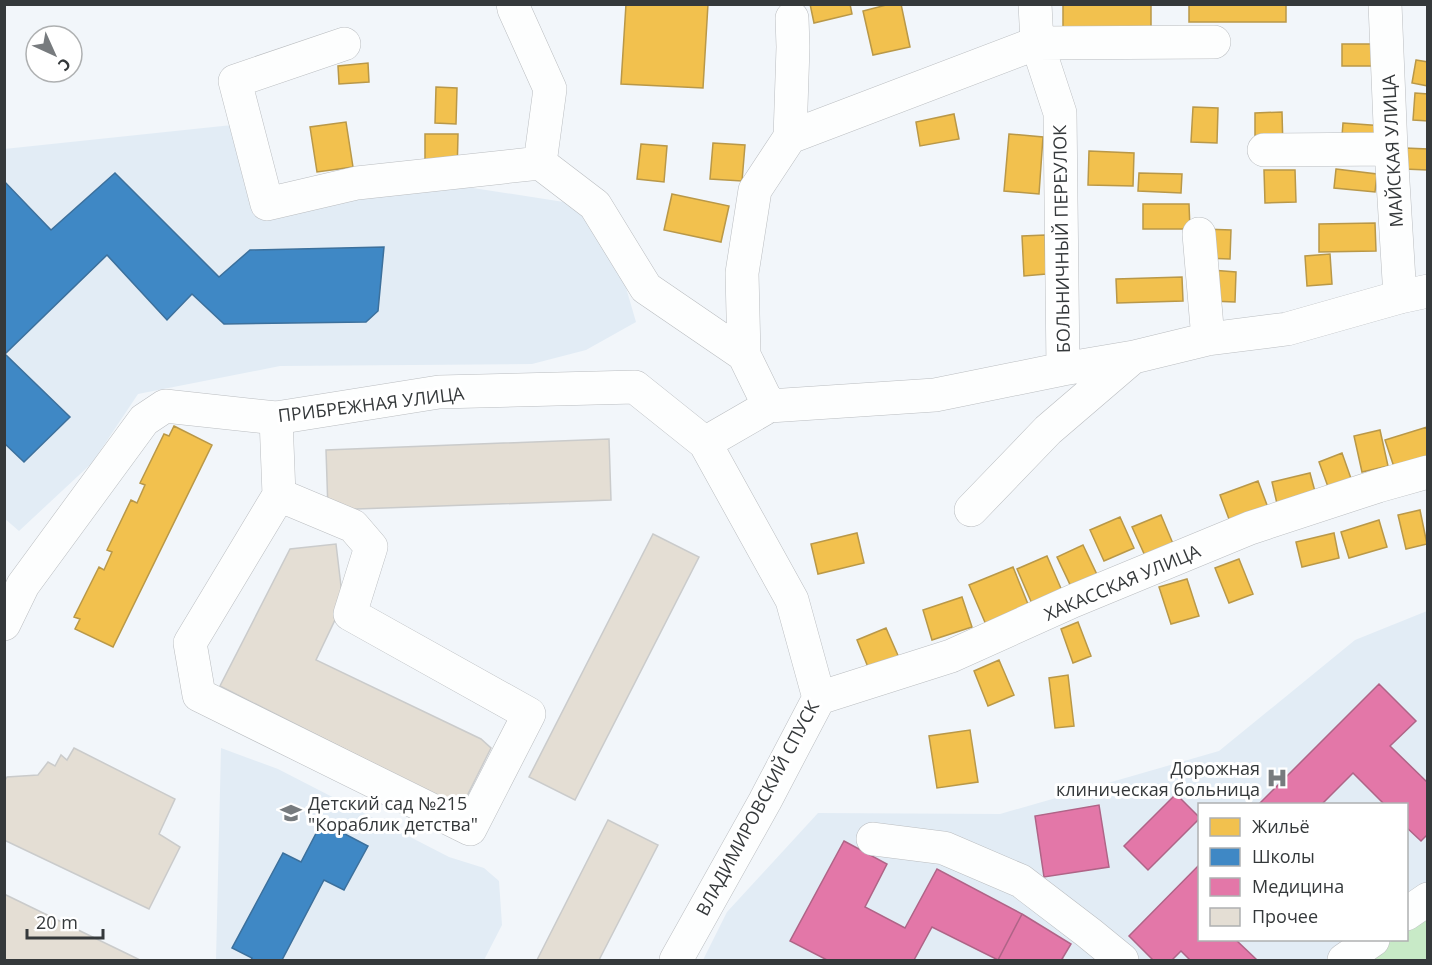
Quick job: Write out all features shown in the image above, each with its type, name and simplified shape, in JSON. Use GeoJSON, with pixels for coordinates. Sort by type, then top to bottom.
{"type":"FeatureCollection","features":[{"type":"Feature","properties":{"kind":"street","name":"БОЛЬНИЧНЫЙ ПЕРЕУЛОК"},"geometry":{"type":"LineString","coordinates":[[1035,4],[1037,43],[1060,113],[1063,369]]}},
{"type":"Feature","properties":{"kind":"street","name":"МАЙСКАЯ УЛИЦА"},"geometry":{"type":"LineString","coordinates":[[1385,4],[1391,149],[1414,294]]}},
{"type":"Feature","properties":{"kind":"street"},"geometry":{"type":"LineString","coordinates":[[513,7],[550,89],[540,163]]}},
{"type":"Feature","properties":{"kind":"street"},"geometry":{"type":"LineString","coordinates":[[769,406],[744,355],[742,273],[755,190],[790,137],[792,18]]}},
{"type":"Feature","properties":{"kind":"street"},"geometry":{"type":"LineString","coordinates":[[790,137],[1037,43],[1214,42]]}},
{"type":"Feature","properties":{"kind":"street"},"geometry":{"type":"LineString","coordinates":[[344,44],[235,81],[267,204],[357,183],[540,163],[595,205],[646,288],[744,355]]}},
{"type":"Feature","properties":{"kind":"street"},"geometry":{"type":"LineString","coordinates":[[1264,150],[1391,149]]}},
{"type":"Feature","properties":{"kind":"street"},"geometry":{"type":"LineString","coordinates":[[1199,234],[1208,339]]}},
{"type":"Feature","properties":{"kind":"street"},"geometry":{"type":"LineString","coordinates":[[705,443],[769,406],[935,395],[1134,357],[1208,339],[1287,329],[1414,294]]}},
{"type":"Feature","properties":{"kind":"street"},"geometry":{"type":"LineString","coordinates":[[971,510],[1048,430],[1134,357]]}},
{"type":"Feature","properties":{"kind":"street","name":"ПРИБРЕЖНАЯ УЛИЦА"},"geometry":{"type":"LineString","coordinates":[[4,624],[14,578],[144,420],[165,406],[276,418],[439,392],[634,387]]}},
{"type":"Feature","properties":{"kind":"street","name":"ВЛАДИМИРОВСКИЙ СПУСК"},"geometry":{"type":"LineString","coordinates":[[634,387],[705,443],[792,600],[819,698],[765,801],[676,960]]}},
{"type":"Feature","properties":{"kind":"street"},"geometry":{"type":"LineString","coordinates":[[276,418],[279,495],[190,643],[199,695],[470,829],[529,714],[350,614],[371,547],[354,526],[279,495]]}},
{"type":"Feature","properties":{"kind":"street","name":"ХАКАССКАЯ УЛИЦА"},"geometry":{"type":"LineString","coordinates":[[819,698],[951,656],[1250,528],[1428,472]]}},
{"type":"Feature","properties":{"kind":"street"},"geometry":{"type":"LineString","coordinates":[[873,839],[944,848],[1021,882],[1122,960]]}},
{"type":"Feature","properties":{"kind":"street"},"geometry":{"type":"LineString","coordinates":[[1408,913],[1428,898]]}},
{"type":"Feature","properties":{"kind":"street"},"geometry":{"type":"LineString","coordinates":[[1344,960],[1369,941]]}},
{"type":"Feature","properties":{"kind":"shaded area"},"geometry":{"type":"Polygon","coordinates":[[[232,125],[272,210],[454,185],[583,205],[616,253],[636,322],[586,350],[532,364],[280,366],[138,394],[92,463],[19,531],[4,518],[4,149],[232,125]]]}},
{"type":"Feature","properties":{"kind":"shaded area","name":"Дорожная клиническая больница"},"geometry":{"type":"Polygon","coordinates":[[[1427,611],[1427,960],[703,960],[727,912],[818,813],[1000,814],[1219,751],[1355,640],[1427,611]]]}},
{"type":"Feature","properties":{"kind":"shaded area","name":"Детский сад №215 \"Кораблик детства\""},"geometry":{"type":"Polygon","coordinates":[[[221,748],[278,769],[449,857],[484,868],[499,881],[502,925],[484,960],[216,960],[221,748]]]}},
{"type":"Feature","properties":{"kind":"green space"},"geometry":{"type":"Polygon","coordinates":[[[1427,913],[1427,960],[1365,960],[1392,941],[1408,941],[1408,928],[1427,913]]]}},
{"type":"Feature","properties":{"kind":"building: Жильё"},"geometry":{"type":"Polygon","coordinates":[[[626,4],[708,4],[703,88],[621,84],[626,4]]]}},
{"type":"Feature","properties":{"kind":"building: Жильё"},"geometry":{"type":"Polygon","coordinates":[[[810,4],[850,4],[852,14],[814,23],[810,4]]]}},
{"type":"Feature","properties":{"kind":"building: Жильё"},"geometry":{"type":"Polygon","coordinates":[[[890,4],[901,4],[910,47],[873,55],[863,11],[890,4]]]}},
{"type":"Feature","properties":{"kind":"building: Жильё"},"geometry":{"type":"Polygon","coordinates":[[[1063,4],[1151,4],[1151,28],[1063,30],[1063,4]]]}},
{"type":"Feature","properties":{"kind":"building: Жильё"},"geometry":{"type":"Polygon","coordinates":[[[1189,4],[1286,4],[1286,22],[1189,22],[1189,4]]]}},
{"type":"Feature","properties":{"kind":"building: Жильё"},"geometry":{"type":"Polygon","coordinates":[[[1342,44],[1376,44],[1376,66],[1342,66],[1342,44]]]}},
{"type":"Feature","properties":{"kind":"building: Жильё"},"geometry":{"type":"Polygon","coordinates":[[[1416,60],[1428,62],[1428,86],[1412,83],[1416,60]]]}},
{"type":"Feature","properties":{"kind":"building: Жильё"},"geometry":{"type":"Polygon","coordinates":[[[368,63],[369,82],[339,84],[338,66],[368,63]]]}},
{"type":"Feature","properties":{"kind":"building: Жильё"},"geometry":{"type":"Polygon","coordinates":[[[436,87],[457,88],[456,124],[435,123],[436,87]]]}},
{"type":"Feature","properties":{"kind":"building: Жильё"},"geometry":{"type":"Polygon","coordinates":[[[1415,93],[1428,94],[1428,121],[1413,120],[1415,93]]]}},
{"type":"Feature","properties":{"kind":"building: Жильё"},"geometry":{"type":"Polygon","coordinates":[[[1193,107],[1218,108],[1217,143],[1191,142],[1193,107]]]}},
{"type":"Feature","properties":{"kind":"building: Жильё"},"geometry":{"type":"Polygon","coordinates":[[[1282,112],[1283,149],[1255,149],[1255,113],[1282,112]]]}},
{"type":"Feature","properties":{"kind":"building: Жильё"},"geometry":{"type":"Polygon","coordinates":[[[954,114],[959,139],[920,146],[916,122],[954,114]]]}},
{"type":"Feature","properties":{"kind":"building: Жильё"},"geometry":{"type":"Polygon","coordinates":[[[346,122],[353,167],[317,172],[310,127],[346,122]]]}},
{"type":"Feature","properties":{"kind":"building: Жильё"},"geometry":{"type":"Polygon","coordinates":[[[1343,123],[1384,126],[1382,152],[1341,149],[1343,123]]]}},
{"type":"Feature","properties":{"kind":"building: Жильё"},"geometry":{"type":"Polygon","coordinates":[[[425,134],[458,134],[457,176],[425,175],[425,134]]]}},
{"type":"Feature","properties":{"kind":"building: Жильё"},"geometry":{"type":"Polygon","coordinates":[[[1009,134],[1043,137],[1039,194],[1004,191],[1009,134]]]}},
{"type":"Feature","properties":{"kind":"building: Жильё"},"geometry":{"type":"Polygon","coordinates":[[[713,143],[745,145],[742,181],[710,179],[713,143]]]}},
{"type":"Feature","properties":{"kind":"building: Жильё"},"geometry":{"type":"Polygon","coordinates":[[[641,144],[667,146],[664,182],[637,179],[641,144]]]}},
{"type":"Feature","properties":{"kind":"building: Жильё"},"geometry":{"type":"Polygon","coordinates":[[[1405,148],[1428,149],[1428,170],[1404,169],[1405,148]]]}},
{"type":"Feature","properties":{"kind":"building: Жильё"},"geometry":{"type":"Polygon","coordinates":[[[1089,151],[1134,153],[1133,186],[1088,185],[1089,151]]]}},
{"type":"Feature","properties":{"kind":"building: Жильё"},"geometry":{"type":"Polygon","coordinates":[[[1336,169],[1377,174],[1375,192],[1334,188],[1336,169]]]}},
{"type":"Feature","properties":{"kind":"building: Жильё"},"geometry":{"type":"Polygon","coordinates":[[[1264,170],[1295,170],[1296,202],[1265,203],[1264,170]]]}},
{"type":"Feature","properties":{"kind":"building: Жильё"},"geometry":{"type":"Polygon","coordinates":[[[1139,173],[1182,174],[1181,193],[1138,191],[1139,173]]]}},
{"type":"Feature","properties":{"kind":"building: Жильё"},"geometry":{"type":"Polygon","coordinates":[[[672,194],[729,206],[721,242],[664,230],[672,194]]]}},
{"type":"Feature","properties":{"kind":"building: Жильё"},"geometry":{"type":"Polygon","coordinates":[[[1143,204],[1189,204],[1190,229],[1143,229],[1143,204]]]}},
{"type":"Feature","properties":{"kind":"building: Жильё"},"geometry":{"type":"Polygon","coordinates":[[[1375,223],[1376,251],[1319,252],[1319,224],[1375,223]]]}},
{"type":"Feature","properties":{"kind":"building: Жильё"},"geometry":{"type":"Polygon","coordinates":[[[1203,229],[1231,230],[1230,259],[1203,258],[1203,229]]]}},
{"type":"Feature","properties":{"kind":"building: Жильё"},"geometry":{"type":"Polygon","coordinates":[[[1045,235],[1046,274],[1024,276],[1022,236],[1045,235]]]}},
{"type":"Feature","properties":{"kind":"building: Жильё"},"geometry":{"type":"Polygon","coordinates":[[[1330,254],[1332,284],[1307,286],[1305,256],[1330,254]]]}},
{"type":"Feature","properties":{"kind":"building: Жильё"},"geometry":{"type":"Polygon","coordinates":[[[1211,270],[1236,272],[1235,302],[1210,301],[1211,270]]]}},
{"type":"Feature","properties":{"kind":"building: Жильё"},"geometry":{"type":"Polygon","coordinates":[[[1182,277],[1183,301],[1117,303],[1116,279],[1182,277]]]}},
{"type":"Feature","properties":{"kind":"building: Жильё"},"geometry":{"type":"Polygon","coordinates":[[[174,426],[212,445],[113,647],[75,629],[80,619],[74,617],[99,567],[104,570],[112,552],[107,550],[131,500],[137,503],[145,485],[140,483],[164,434],[169,436],[174,426]]]}},
{"type":"Feature","properties":{"kind":"building: Жильё"},"geometry":{"type":"Polygon","coordinates":[[[1427,427],[1428,466],[1397,476],[1385,440],[1427,427]]]}},
{"type":"Feature","properties":{"kind":"building: Жильё"},"geometry":{"type":"Polygon","coordinates":[[[1380,430],[1388,466],[1362,472],[1354,436],[1380,430]]]}},
{"type":"Feature","properties":{"kind":"building: Жильё"},"geometry":{"type":"Polygon","coordinates":[[[1342,453],[1354,487],[1331,495],[1319,462],[1342,453]]]}},
{"type":"Feature","properties":{"kind":"building: Жильё"},"geometry":{"type":"Polygon","coordinates":[[[1310,473],[1317,499],[1278,508],[1272,482],[1310,473]]]}},
{"type":"Feature","properties":{"kind":"building: Жильё"},"geometry":{"type":"Polygon","coordinates":[[[1258,481],[1270,513],[1232,527],[1220,495],[1258,481]]]}},
{"type":"Feature","properties":{"kind":"building: Жильё"},"geometry":{"type":"Polygon","coordinates":[[[1420,510],[1427,544],[1406,549],[1398,515],[1420,510]]]}},
{"type":"Feature","properties":{"kind":"building: Жильё"},"geometry":{"type":"Polygon","coordinates":[[[1161,515],[1174,546],[1146,558],[1132,527],[1161,515]]]}},
{"type":"Feature","properties":{"kind":"building: Жильё"},"geometry":{"type":"Polygon","coordinates":[[[1120,517],[1134,548],[1104,561],[1090,530],[1120,517]]]}},
{"type":"Feature","properties":{"kind":"building: Жильё"},"geometry":{"type":"Polygon","coordinates":[[[1379,520],[1387,547],[1349,558],[1341,532],[1379,520]]]}},
{"type":"Feature","properties":{"kind":"building: Жильё"},"geometry":{"type":"Polygon","coordinates":[[[857,533],[864,563],[818,574],[811,544],[857,533]]]}},
{"type":"Feature","properties":{"kind":"building: Жильё"},"geometry":{"type":"Polygon","coordinates":[[[1334,533],[1339,558],[1302,567],[1296,542],[1334,533]]]}},
{"type":"Feature","properties":{"kind":"building: Жильё"},"geometry":{"type":"Polygon","coordinates":[[[1083,545],[1100,581],[1074,593],[1057,557],[1083,545]]]}},
{"type":"Feature","properties":{"kind":"building: Жильё"},"geometry":{"type":"Polygon","coordinates":[[[1047,556],[1066,600],[1036,613],[1017,569],[1047,556]]]}},
{"type":"Feature","properties":{"kind":"building: Жильё"},"geometry":{"type":"Polygon","coordinates":[[[1239,559],[1253,594],[1229,603],[1215,568],[1239,559]]]}},
{"type":"Feature","properties":{"kind":"building: Жильё"},"geometry":{"type":"Polygon","coordinates":[[[1013,567],[1030,609],[987,627],[969,585],[1013,567]]]}},
{"type":"Feature","properties":{"kind":"building: Жильё"},"geometry":{"type":"Polygon","coordinates":[[[1187,579],[1199,616],[1171,624],[1159,587],[1187,579]]]}},
{"type":"Feature","properties":{"kind":"building: Жильё"},"geometry":{"type":"Polygon","coordinates":[[[962,597],[972,627],[932,640],[923,610],[962,597]]]}},
{"type":"Feature","properties":{"kind":"building: Жильё"},"geometry":{"type":"Polygon","coordinates":[[[1078,622],[1091,656],[1073,663],[1061,629],[1078,622]]]}},
{"type":"Feature","properties":{"kind":"building: Жильё"},"geometry":{"type":"Polygon","coordinates":[[[886,628],[900,660],[870,672],[857,640],[886,628]]]}},
{"type":"Feature","properties":{"kind":"building: Жильё"},"geometry":{"type":"Polygon","coordinates":[[[999,660],[1014,695],[988,706],[974,671],[999,660]]]}},
{"type":"Feature","properties":{"kind":"building: Жильё"},"geometry":{"type":"Polygon","coordinates":[[[1068,675],[1074,726],[1055,728],[1049,678],[1068,675]]]}},
{"type":"Feature","properties":{"kind":"building: Жильё"},"geometry":{"type":"Polygon","coordinates":[[[970,730],[978,782],[937,788],[929,736],[970,730]]]}},
{"type":"Feature","properties":{"kind":"building: Школы"},"geometry":{"type":"Polygon","coordinates":[[[115,173],[219,277],[250,250],[384,247],[378,311],[366,322],[224,324],[192,294],[167,320],[107,255],[5,354],[70,417],[24,462],[4,443],[4,181],[51,230],[115,173]]]}},
{"type":"Feature","properties":{"kind":"building: Школы"},"geometry":{"type":"Polygon","coordinates":[[[322,822],[368,846],[344,890],[324,880],[282,960],[251,960],[252,958],[232,948],[283,853],[301,862],[322,822]]]}},
{"type":"Feature","properties":{"kind":"building: Медицина"},"geometry":{"type":"Polygon","coordinates":[[[1379,684],[1416,721],[1390,746],[1428,783],[1428,834],[1421,841],[1408,829],[1408,803],[1383,803],[1353,773],[1323,803],[1260,803],[1379,684]]]}},
{"type":"Feature","properties":{"kind":"building: Медицина"},"geometry":{"type":"Polygon","coordinates":[[[1176,794],[1198,816],[1198,820],[1148,870],[1124,846],[1176,794]]]}},
{"type":"Feature","properties":{"kind":"building: Медицина"},"geometry":{"type":"Polygon","coordinates":[[[1099,805],[1109,867],[1044,877],[1035,816],[1099,805]]]}},
{"type":"Feature","properties":{"kind":"building: Медицина"},"geometry":{"type":"Polygon","coordinates":[[[844,841],[887,864],[865,907],[905,928],[937,869],[1022,914],[998,960],[932,927],[914,960],[827,960],[790,941],[844,841]]]}},
{"type":"Feature","properties":{"kind":"building: Медицина"},"geometry":{"type":"Polygon","coordinates":[[[1198,866],[1198,941],[1237,941],[1257,960],[1190,960],[1181,951],[1172,960],[1153,960],[1129,936],[1198,866]]]}},
{"type":"Feature","properties":{"kind":"building: Медицина"},"geometry":{"type":"Polygon","coordinates":[[[1022,914],[1071,944],[1062,959],[1064,960],[998,960],[1022,914]]]}},
{"type":"Feature","properties":{"kind":"building: Прочее"},"geometry":{"type":"Polygon","coordinates":[[[609,439],[611,500],[328,510],[326,450],[609,439]]]}},
{"type":"Feature","properties":{"kind":"building: Прочее"},"geometry":{"type":"Polygon","coordinates":[[[653,534],[699,557],[575,800],[529,777],[653,534]]]}},
{"type":"Feature","properties":{"kind":"building: Прочее"},"geometry":{"type":"Polygon","coordinates":[[[336,544],[343,603],[316,660],[481,739],[491,748],[461,808],[220,686],[290,549],[336,544]]]}},
{"type":"Feature","properties":{"kind":"building: Прочее"},"geometry":{"type":"Polygon","coordinates":[[[74,748],[175,799],[159,834],[180,847],[149,909],[4,840],[4,782],[7,777],[38,775],[48,762],[55,766],[61,755],[67,760],[74,748]]]}},
{"type":"Feature","properties":{"kind":"building: Прочее"},"geometry":{"type":"Polygon","coordinates":[[[608,820],[658,845],[599,960],[537,960],[608,820]]]}},
{"type":"Feature","properties":{"kind":"building: Прочее"},"geometry":{"type":"Polygon","coordinates":[[[4,894],[140,960],[4,960],[4,894]]]}},
{"type":"Feature","properties":{"kind":"place","name":"Дорожная клиническая больница"},"geometry":{"type":"Point","coordinates":[1277,778]}},
{"type":"Feature","properties":{"kind":"place","name":"Детский сад №215 \"Кораблик детства\""},"geometry":{"type":"Point","coordinates":[291,813]}}]}
